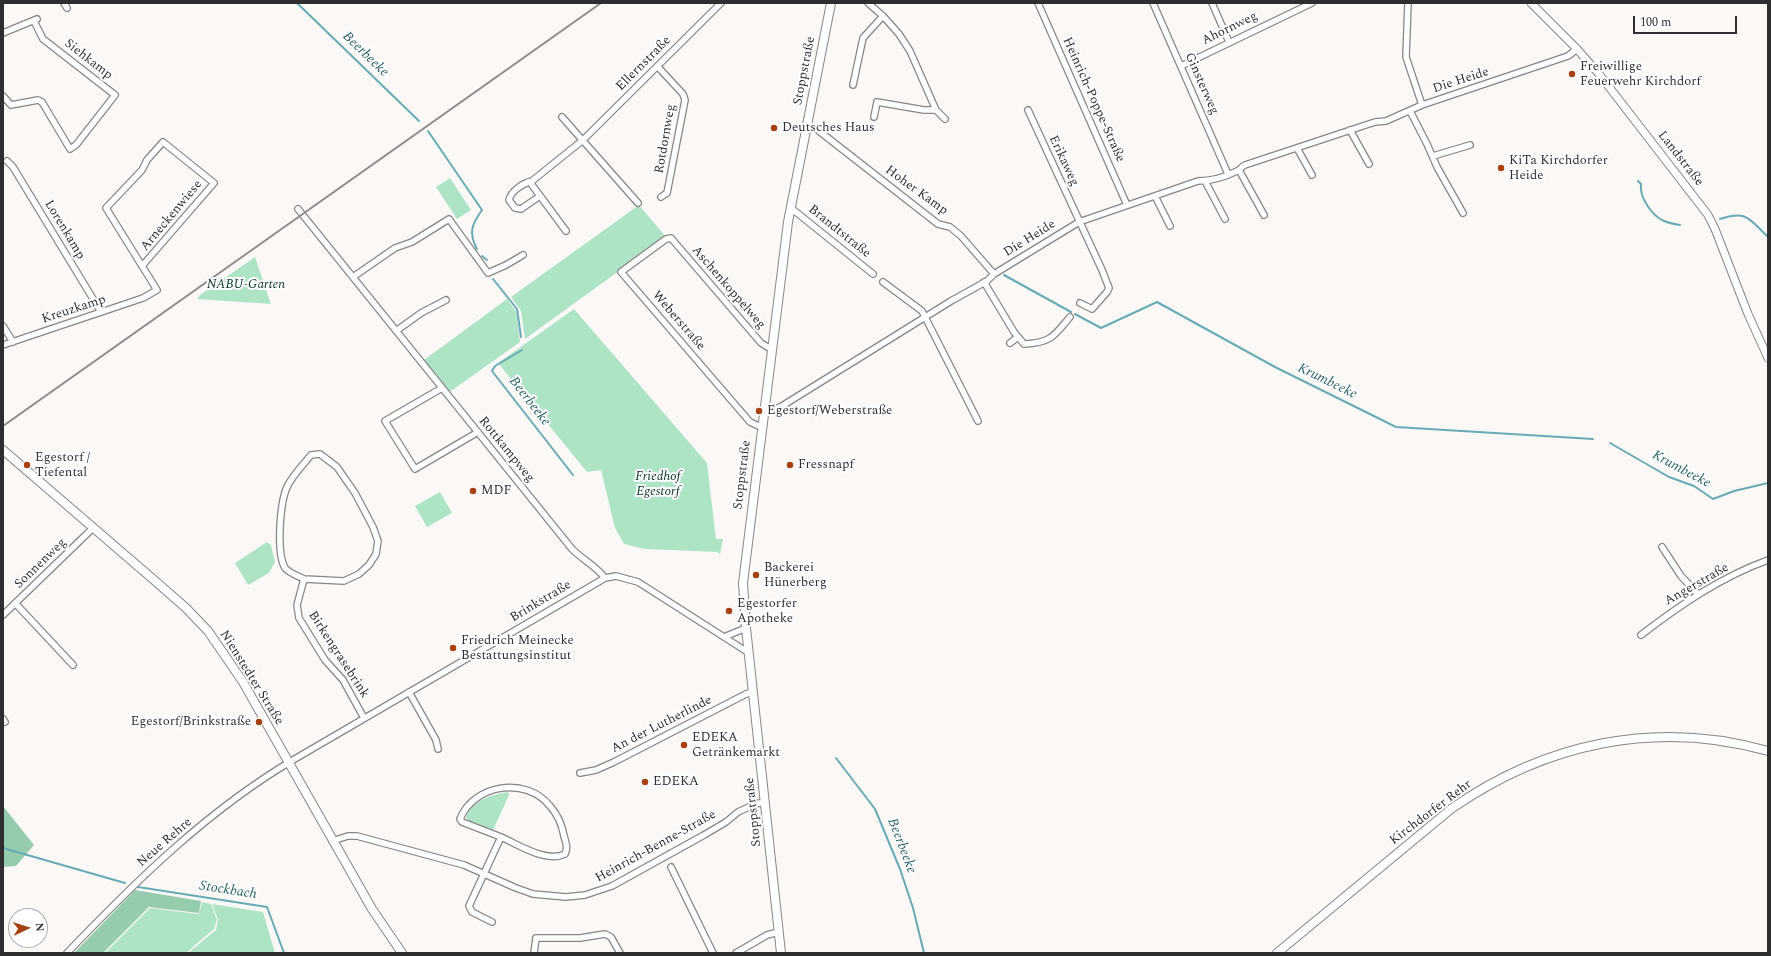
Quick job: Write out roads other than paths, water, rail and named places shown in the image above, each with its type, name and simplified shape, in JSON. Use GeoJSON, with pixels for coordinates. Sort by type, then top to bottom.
{"type":"FeatureCollection","features":[{"type":"Feature","properties":{"kind":"main road","name":"Stoppstraße"},"geometry":{"type":"LineString","coordinates":[[781,953],[746,628],[743,571],[771,349],[791,208],[831,3]]}},
{"type":"Feature","properties":{"kind":"main road","name":"Nienstedter Straße"},"geometry":{"type":"LineString","coordinates":[[3,450],[180,603],[208,631],[243,682],[332,841],[372,909],[402,953]]}},
{"type":"Feature","properties":{"kind":"main road","name":"Kirchdorfer Rehr"},"geometry":{"type":"LineString","coordinates":[[1276,953],[1451,809],[1474,793],[1524,767],[1554,755],[1585,747],[1638,738],[1671,737],[1703,739],[1734,743],[1768,751]]}},
{"type":"Feature","properties":{"kind":"street","name":"Ellernstraße"},"geometry":{"type":"LineString","coordinates":[[540,196],[521,209],[515,208],[509,200],[511,194],[532,181],[583,140],[721,3]]}},
{"type":"Feature","properties":{"kind":"street"},"geometry":{"type":"LineString","coordinates":[[868,3],[883,16],[899,34],[910,51],[936,110],[945,119]]}},
{"type":"Feature","properties":{"kind":"street","name":"Heinrich-Poppe-Straße"},"geometry":{"type":"LineString","coordinates":[[1038,3],[1127,205]]}},
{"type":"Feature","properties":{"kind":"street","name":"Ginsterweg"},"geometry":{"type":"LineString","coordinates":[[1153,3],[1228,174]]}},
{"type":"Feature","properties":{"kind":"street"},"geometry":{"type":"LineString","coordinates":[[1212,3],[1229,42]]}},
{"type":"Feature","properties":{"kind":"street","name":"Ahornweg"},"geometry":{"type":"LineString","coordinates":[[1181,66],[1312,3]]}},
{"type":"Feature","properties":{"kind":"street"},"geometry":{"type":"LineString","coordinates":[[1404,3],[1408,3],[1406,57],[1422,105]]}},
{"type":"Feature","properties":{"kind":"street","name":"Landstraße"},"geometry":{"type":"LineString","coordinates":[[1531,3],[1577,49],[1599,74],[1708,215],[1715,229],[1750,320],[1768,358]]}},
{"type":"Feature","properties":{"kind":"street"},"geometry":{"type":"LineString","coordinates":[[853,85],[863,38],[883,16]]}},
{"type":"Feature","properties":{"kind":"street","name":"Siehkamp"},"geometry":{"type":"LineString","coordinates":[[3,33],[36,20],[42,39],[115,95],[76,145],[70,149],[42,102],[38,100],[11,105],[3,96]]}},
{"type":"Feature","properties":{"kind":"street","name":"Die Heide"},"geometry":{"type":"LineString","coordinates":[[764,406],[778,408],[782,406],[1079,222],[1198,181],[1205,181],[1228,174],[1239,170],[1245,165],[1350,130],[1375,122],[1386,121],[1410,112],[1422,105],[1568,56],[1577,49]]}},
{"type":"Feature","properties":{"kind":"street","name":"Rotdornweg"},"geometry":{"type":"LineString","coordinates":[[658,66],[683,94],[685,100],[667,194],[661,197]]}},
{"type":"Feature","properties":{"kind":"street"},"geometry":{"type":"LineString","coordinates":[[874,117],[877,102],[924,110],[936,110]]}},
{"type":"Feature","properties":{"kind":"street","name":"Erikaweg"},"geometry":{"type":"LineString","coordinates":[[1028,110],[1102,270],[1108,288],[1107,292],[1092,309],[1080,303]]}},
{"type":"Feature","properties":{"kind":"street"},"geometry":{"type":"LineString","coordinates":[[1410,112],[1463,213]]}},
{"type":"Feature","properties":{"kind":"street"},"geometry":{"type":"LineString","coordinates":[[562,117],[638,203]]}},
{"type":"Feature","properties":{"kind":"street"},"geometry":{"type":"LineString","coordinates":[[1350,130],[1369,164]]}},
{"type":"Feature","properties":{"kind":"street","name":"Hoher Kamp"},"geometry":{"type":"LineString","coordinates":[[819,131],[938,224],[950,227],[961,236],[994,274]]}},
{"type":"Feature","properties":{"kind":"street","name":"Arneckenwiese"},"geometry":{"type":"LineString","coordinates":[[142,266],[214,183],[163,142],[147,160],[142,170],[106,208],[156,290],[151,293]]}},
{"type":"Feature","properties":{"kind":"street"},"geometry":{"type":"LineString","coordinates":[[1433,156],[1470,145]]}},
{"type":"Feature","properties":{"kind":"street"},"geometry":{"type":"LineString","coordinates":[[1297,148],[1312,176]]}},
{"type":"Feature","properties":{"kind":"street","name":"Lorenkamp"},"geometry":{"type":"LineString","coordinates":[[7,161],[13,167],[101,312]]}},
{"type":"Feature","properties":{"kind":"street"},"geometry":{"type":"LineString","coordinates":[[1239,170],[1264,215]]}},
{"type":"Feature","properties":{"kind":"street"},"geometry":{"type":"LineString","coordinates":[[532,181],[532,186],[566,232]]}},
{"type":"Feature","properties":{"kind":"street"},"geometry":{"type":"LineString","coordinates":[[1205,181],[1224,219]]}},
{"type":"Feature","properties":{"kind":"street"},"geometry":{"type":"LineString","coordinates":[[1155,196],[1170,226]]}},
{"type":"Feature","properties":{"kind":"street","name":"Brandtstraße"},"geometry":{"type":"LineString","coordinates":[[791,208],[873,274]]}},
{"type":"Feature","properties":{"kind":"street","name":"Rottkampweg"},"geometry":{"type":"LineString","coordinates":[[298,209],[572,549],[581,558],[598,569],[605,578]]}},
{"type":"Feature","properties":{"kind":"street"},"geometry":{"type":"LineString","coordinates":[[353,277],[395,248],[412,242],[449,219],[488,273],[523,255]]}},
{"type":"Feature","properties":{"kind":"street","name":"Aschenkoppelweg"},"geometry":{"type":"LineString","coordinates":[[671,238],[762,343],[771,349]]}},
{"type":"Feature","properties":{"kind":"street","name":"Weberstraße"},"geometry":{"type":"LineString","coordinates":[[671,238],[666,239],[621,272],[750,422],[761,427]]}},
{"type":"Feature","properties":{"kind":"street"},"geometry":{"type":"LineString","coordinates":[[883,282],[922,310],[978,421]]}},
{"type":"Feature","properties":{"kind":"street"},"geometry":{"type":"LineString","coordinates":[[984,282],[1018,337],[1024,344],[1039,344],[1047,341],[1070,317]]}},
{"type":"Feature","properties":{"kind":"street","name":"Kreuzkamp"},"geometry":{"type":"LineString","coordinates":[[3,345],[143,298],[151,293]]}},
{"type":"Feature","properties":{"kind":"street"},"geometry":{"type":"LineString","coordinates":[[396,331],[421,313],[446,300]]}},
{"type":"Feature","properties":{"kind":"street"},"geometry":{"type":"LineString","coordinates":[[3,326],[13,342]]}},
{"type":"Feature","properties":{"kind":"street"},"geometry":{"type":"LineString","coordinates":[[1010,343],[1018,337]]}},
{"type":"Feature","properties":{"kind":"street"},"geometry":{"type":"LineString","coordinates":[[442,388],[385,421],[415,469],[478,432]]}},
{"type":"Feature","properties":{"kind":"street"},"geometry":{"type":"LineString","coordinates":[[320,454],[337,467],[355,494],[373,527],[378,541],[376,554],[369,565],[359,574],[344,581],[304,579],[286,570],[282,561],[280,537],[284,497],[287,486],[311,455],[320,454]]}},
{"type":"Feature","properties":{"kind":"street","name":"Sonnenweg"},"geometry":{"type":"LineString","coordinates":[[3,615],[94,528]]}},
{"type":"Feature","properties":{"kind":"street"},"geometry":{"type":"LineString","coordinates":[[1662,547],[1681,576],[1698,594]]}},
{"type":"Feature","properties":{"kind":"street","name":"Angerstraße"},"geometry":{"type":"LineString","coordinates":[[1641,635],[1698,594],[1757,564],[1768,560]]}},
{"type":"Feature","properties":{"kind":"street"},"geometry":{"type":"LineString","coordinates":[[605,578],[616,576],[638,582],[749,653]]}},
{"type":"Feature","properties":{"kind":"street","name":"Brinkstraße"},"geometry":{"type":"LineString","coordinates":[[288,762],[605,578]]}},
{"type":"Feature","properties":{"kind":"street","name":"Birkengrasebrink"},"geometry":{"type":"LineString","coordinates":[[304,579],[297,605],[299,618],[325,660],[343,680],[364,718]]}},
{"type":"Feature","properties":{"kind":"street"},"geometry":{"type":"LineString","coordinates":[[15,603],[73,665]]}},
{"type":"Feature","properties":{"kind":"street"},"geometry":{"type":"LineString","coordinates":[[724,637],[746,628]]}},
{"type":"Feature","properties":{"kind":"street"},"geometry":{"type":"LineString","coordinates":[[409,692],[436,740],[438,749]]}},
{"type":"Feature","properties":{"kind":"street","name":"An der Lutherlinde"},"geometry":{"type":"LineString","coordinates":[[580,773],[596,770],[614,762],[746,694],[753,692]]}},
{"type":"Feature","properties":{"kind":"street","name":"Neue Rehre"},"geometry":{"type":"LineString","coordinates":[[68,953],[120,898],[160,860],[213,816],[288,762]]}},
{"type":"Feature","properties":{"kind":"street"},"geometry":{"type":"LineString","coordinates":[[512,787],[526,790],[537,795],[550,805],[563,830],[567,850],[565,854],[561,856],[546,855],[535,852],[501,837],[462,822],[460,819],[464,810],[473,800],[485,792],[498,788],[512,787]]}},
{"type":"Feature","properties":{"kind":"street","name":"Heinrich-Benne-Straße"},"geometry":{"type":"LineString","coordinates":[[332,841],[348,836],[357,836],[464,865],[516,888],[544,896],[566,897],[598,892],[612,886],[704,835],[726,822],[738,812],[755,804],[765,802]]}},
{"type":"Feature","properties":{"kind":"street"},"geometry":{"type":"LineString","coordinates":[[492,922],[472,912],[469,906],[501,837]]}},
{"type":"Feature","properties":{"kind":"street"},"geometry":{"type":"LineString","coordinates":[[671,867],[713,953]]}},
{"type":"Feature","properties":{"kind":"street"},"geometry":{"type":"LineString","coordinates":[[736,953],[767,936],[779,932]]}},
{"type":"Feature","properties":{"kind":"street"},"geometry":{"type":"LineString","coordinates":[[534,953],[536,938],[580,938],[606,934],[611,937],[620,953]]}},
{"type":"Feature","properties":{"kind":"waterway","name":"Beerbeeke"},"geometry":{"type":"LineString","coordinates":[[297,3],[419,121]]}},
{"type":"Feature","properties":{"kind":"waterway","name":"Beerbeeke"},"geometry":{"type":"LineString","coordinates":[[428,131],[482,210],[472,229],[474,243],[477,249]]}},
{"type":"Feature","properties":{"kind":"waterway"},"geometry":{"type":"LineString","coordinates":[[1638,181],[1641,184],[1644,200],[1651,211],[1659,219],[1680,225]]}},
{"type":"Feature","properties":{"kind":"waterway"},"geometry":{"type":"LineString","coordinates":[[1720,219],[1729,216],[1742,216],[1752,221],[1768,237]]}},
{"type":"Feature","properties":{"kind":"waterway","name":"Beerbeeke"},"geometry":{"type":"LineString","coordinates":[[482,256],[487,260]]}},
{"type":"Feature","properties":{"kind":"waterway","name":"Krumbeeke"},"geometry":{"type":"LineString","coordinates":[[1004,275],[1071,312]]}},
{"type":"Feature","properties":{"kind":"waterway","name":"Beerbeeke"},"geometry":{"type":"LineString","coordinates":[[493,279],[517,309],[521,337]]}},
{"type":"Feature","properties":{"kind":"waterway","name":"Krumbeeke"},"geometry":{"type":"LineString","coordinates":[[1075,314],[1101,328],[1157,302],[1275,367],[1396,427],[1593,439]]}},
{"type":"Feature","properties":{"kind":"waterway","name":"Beerbeeke"},"geometry":{"type":"LineString","coordinates":[[522,350],[495,366],[492,371],[573,475]]}},
{"type":"Feature","properties":{"kind":"waterway","name":"Krumbeeke"},"geometry":{"type":"LineString","coordinates":[[1610,443],[1669,477],[1694,486],[1713,499],[1734,491],[1768,483]]}},
{"type":"Feature","properties":{"kind":"waterway","name":"Beerbeeke"},"geometry":{"type":"LineString","coordinates":[[836,758],[875,809],[900,869],[913,908],[924,953]]}},
{"type":"Feature","properties":{"kind":"waterway","name":"Stockbach"},"geometry":{"type":"LineString","coordinates":[[3,848],[125,883]]}},
{"type":"Feature","properties":{"kind":"waterway","name":"Stockbach"},"geometry":{"type":"LineString","coordinates":[[138,887],[267,907],[284,953]]}},
{"type":"Feature","properties":{"kind":"railway"},"geometry":{"type":"LineString","coordinates":[[3,426],[601,3]]}},
{"type":"Feature","properties":{"kind":"place","name":"Freiwillige Feuerwehr Kirchdorf"},"geometry":{"type":"Point","coordinates":[1572,74]}},
{"type":"Feature","properties":{"kind":"place","name":"Deutsches Haus"},"geometry":{"type":"Point","coordinates":[774,128]}},
{"type":"Feature","properties":{"kind":"place","name":"KiTa Kirchdorfer Heide"},"geometry":{"type":"Point","coordinates":[1501,168]}},
{"type":"Feature","properties":{"kind":"place","name":"Egestorf/Weberstraße"},"geometry":{"type":"Point","coordinates":[759,411]}},
{"type":"Feature","properties":{"kind":"place","name":"Egestorf / Tiefental"},"geometry":{"type":"Point","coordinates":[27,465]}},
{"type":"Feature","properties":{"kind":"place","name":"Fressnapf"},"geometry":{"type":"Point","coordinates":[790,465]}},
{"type":"Feature","properties":{"kind":"place","name":"MDF"},"geometry":{"type":"Point","coordinates":[473,491]}},
{"type":"Feature","properties":{"kind":"place","name":"Backerei Hünerberg"},"geometry":{"type":"Point","coordinates":[756,575]}},
{"type":"Feature","properties":{"kind":"place","name":"Egestorfer Apotheke"},"geometry":{"type":"Point","coordinates":[729,611]}},
{"type":"Feature","properties":{"kind":"place","name":"Friedrich Meinecke Bestattungsinstitut"},"geometry":{"type":"Point","coordinates":[453,648]}},
{"type":"Feature","properties":{"kind":"place","name":"Egestorf/Brinkstraße"},"geometry":{"type":"Point","coordinates":[259,722]}},
{"type":"Feature","properties":{"kind":"place","name":"EDEKA Getränkemarkt"},"geometry":{"type":"Point","coordinates":[684,745]}},
{"type":"Feature","properties":{"kind":"place","name":"EDEKA"},"geometry":{"type":"Point","coordinates":[645,782]}},
{"type":"Feature","properties":{"kind":"park label","name":"NABU-Garten"},"geometry":{"type":"Point","coordinates":[246,285]}},
{"type":"Feature","properties":{"kind":"park label","name":"Friedhof Egestorf"},"geometry":{"type":"Point","coordinates":[658,484]}}]}
